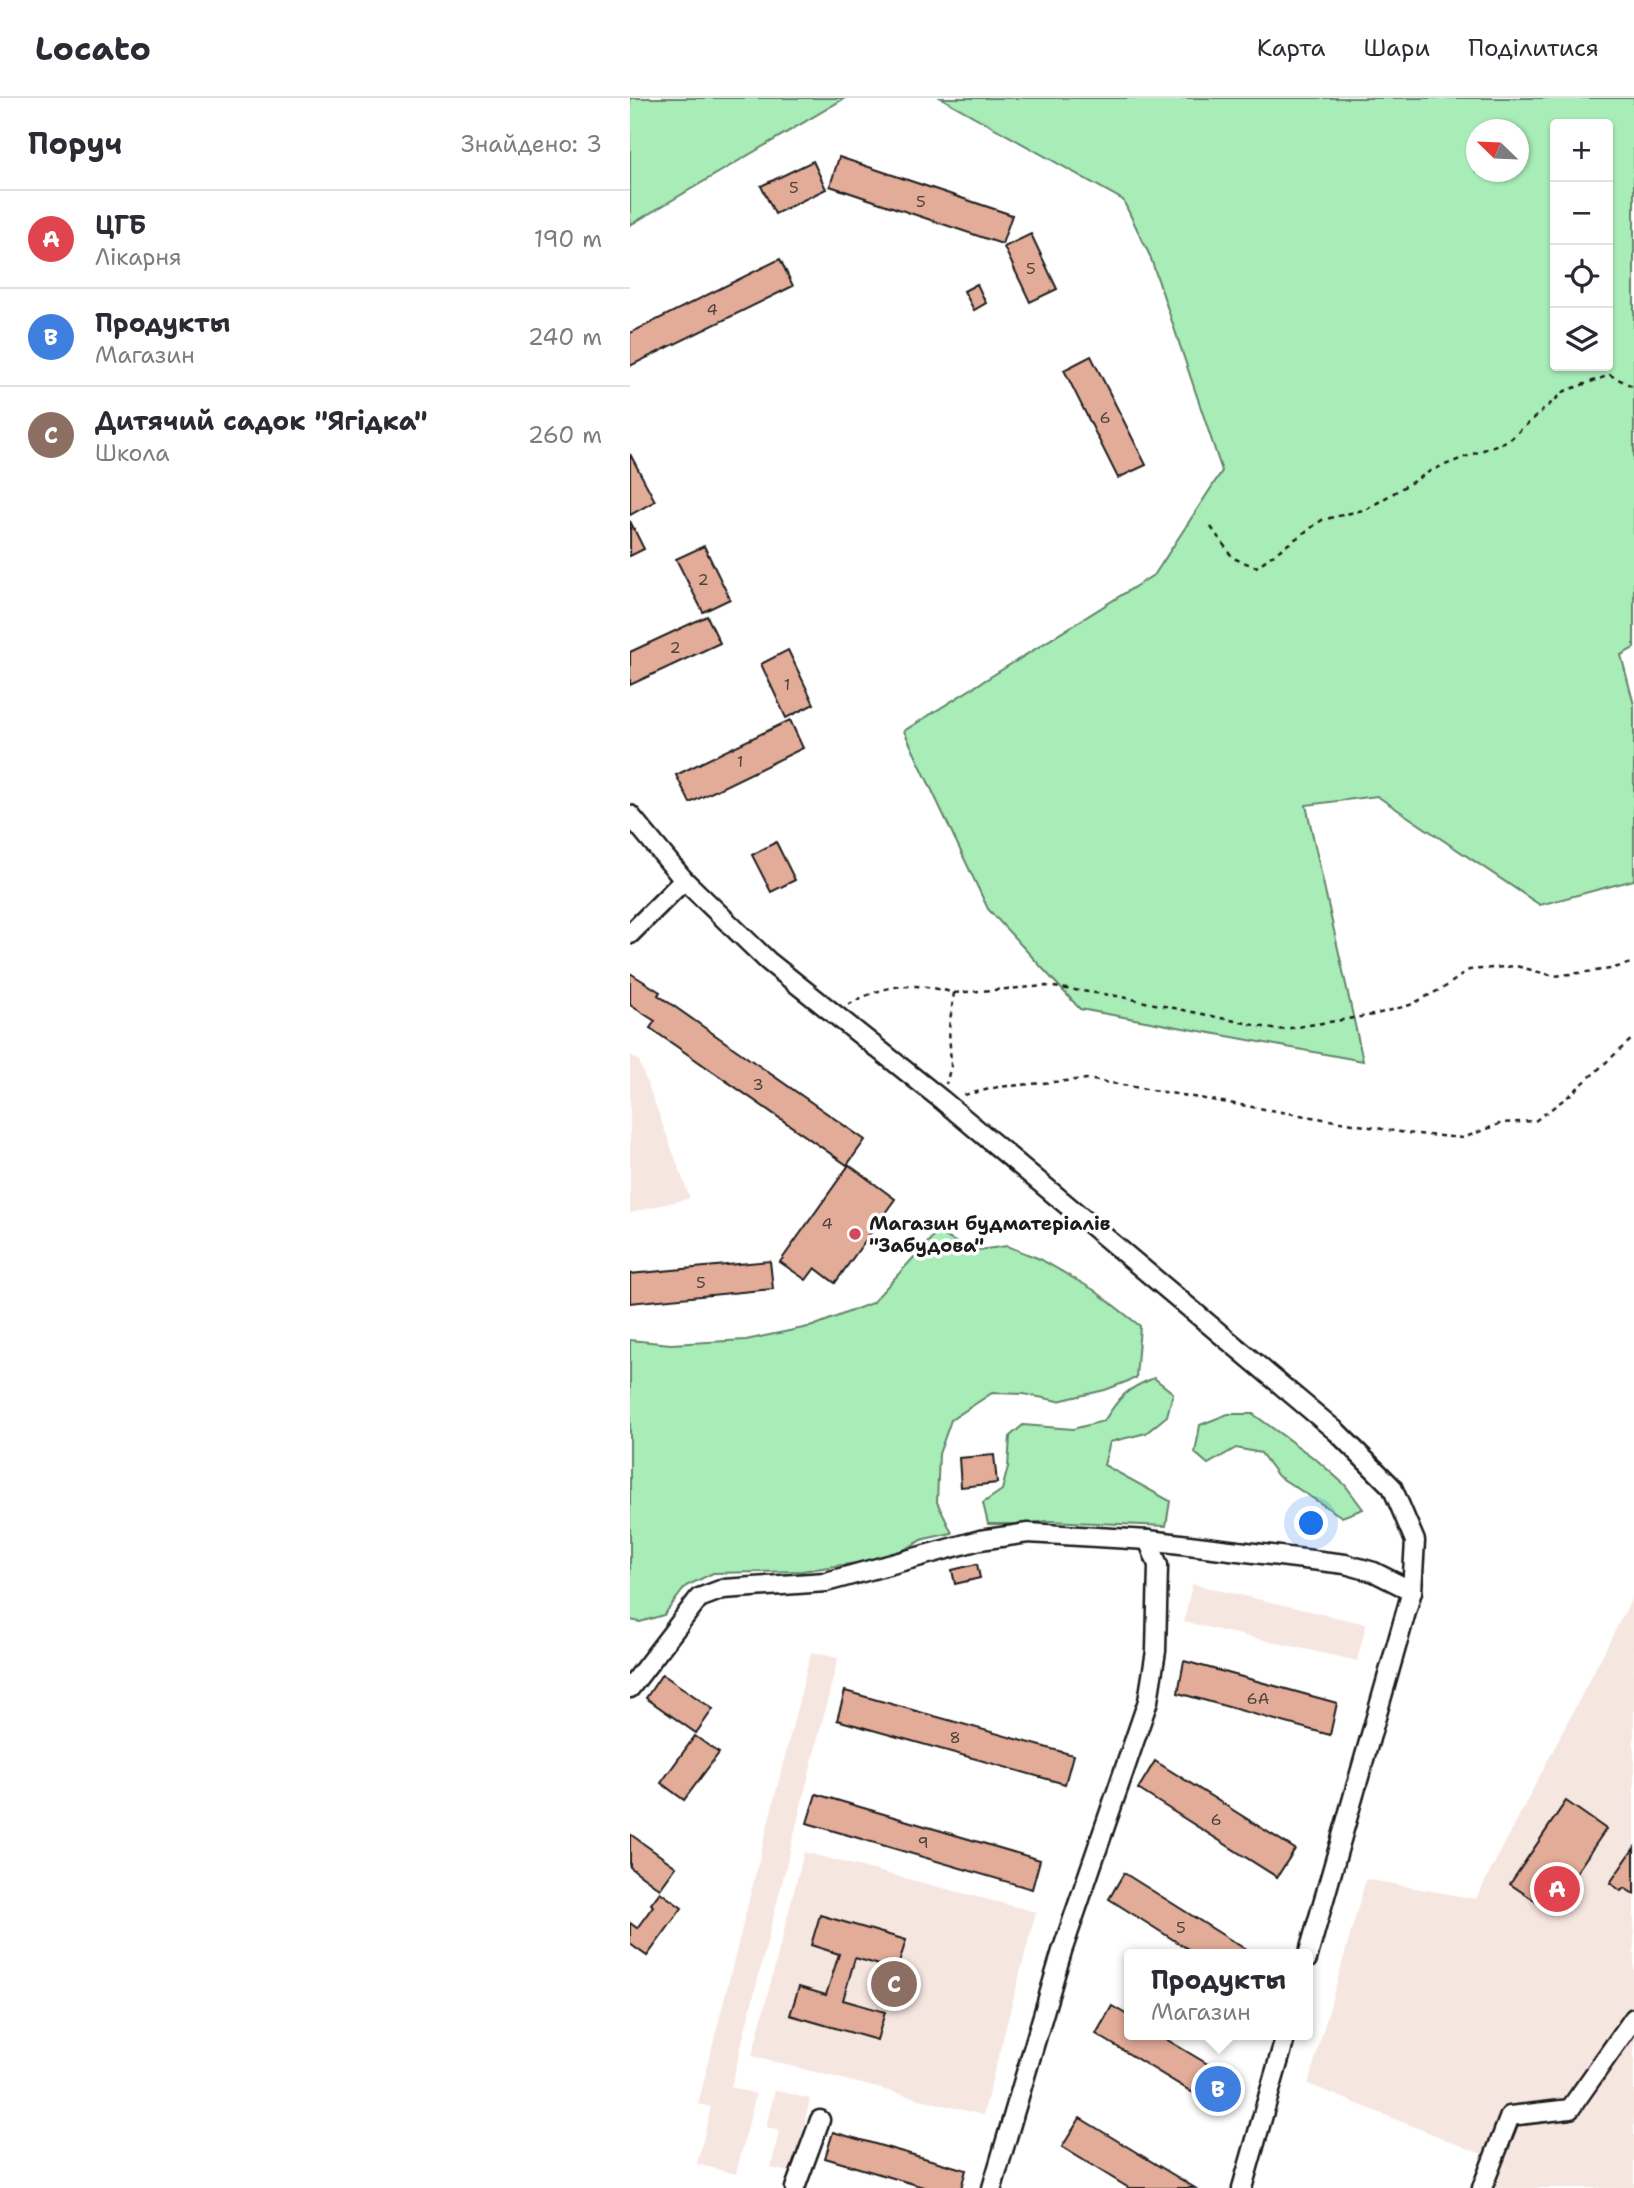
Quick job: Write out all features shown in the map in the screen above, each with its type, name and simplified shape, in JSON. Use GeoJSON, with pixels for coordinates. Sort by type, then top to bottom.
{"type":"FeatureCollection","features":[{"type":"Feature","properties":{"kind":"street"},"geometry":{"type":"LineString","coordinates":[[630,815],[684,880],[768,961],[943,1100],[1338,1432],[1392,1487],[1415,1541],[1412,1591],[1310,1949]]}},
{"type":"Feature","properties":{"kind":"street"},"geometry":{"type":"LineString","coordinates":[[630,934],[684,880]]}},
{"type":"Feature","properties":{"kind":"street"},"geometry":{"type":"LineString","coordinates":[[630,1688],[699,1598],[723,1589],[826,1582],[980,1540],[1028,1534],[1148,1540],[1345,1564],[1374,1572],[1412,1591]]}},
{"type":"Feature","properties":{"kind":"street"},"geometry":{"type":"LineString","coordinates":[[992,2188],[1062,1951],[1149,1701],[1156,1651],[1158,1565],[1148,1540]]}},
{"type":"Feature","properties":{"kind":"street"},"geometry":{"type":"LineString","coordinates":[[1482,2188],[1510,2116],[1570,2109],[1634,2018]]}},
{"type":"Feature","properties":{"kind":"street"},"geometry":{"type":"LineString","coordinates":[[1242,2188],[1285,2040]]}},
{"type":"Feature","properties":{"kind":"street"},"geometry":{"type":"LineString","coordinates":[[795,2188],[820,2120]]}},
{"type":"Feature","properties":{"kind":"path"},"geometry":{"type":"LineString","coordinates":[[1211,527],[1233,558],[1256,568],[1322,520],[1367,509],[1432,470],[1509,440],[1565,391],[1610,375],[1634,387]]}},
{"type":"Feature","properties":{"kind":"path"},"geometry":{"type":"LineString","coordinates":[[833,1013],[869,992],[900,985],[932,986],[954,993],[1046,986],[1116,996],[1279,1030],[1373,1015],[1410,1005],[1445,987],[1469,970],[1516,966],[1554,976],[1611,969],[1634,962]]}},
{"type":"Feature","properties":{"kind":"path"},"geometry":{"type":"LineString","coordinates":[[954,993],[948,1027],[951,1066],[943,1100],[998,1087],[1087,1079],[1406,1133],[1463,1138],[1502,1123],[1535,1121],[1570,1095],[1634,1037]]}},
{"type":"Feature","properties":{"kind":"shaded area"},"geometry":{"type":"Polygon","coordinates":[[[630,1054],[639,1061],[690,1198],[630,1213],[630,1054]]]}},
{"type":"Feature","properties":{"kind":"shaded area"},"geometry":{"type":"Polygon","coordinates":[[[1192,1584],[1366,1624],[1357,1661],[1184,1622],[1192,1584]]]}},
{"type":"Feature","properties":{"kind":"shaded area"},"geometry":{"type":"Polygon","coordinates":[[[1634,1594],[1634,2188],[1474,2188],[1482,2154],[1308,2084],[1366,1879],[1476,1899],[1634,1594]]]}},
{"type":"Feature","properties":{"kind":"shaded area"},"geometry":{"type":"Polygon","coordinates":[[[811,1652],[838,1658],[731,2087],[756,2094],[736,2174],[697,2164],[711,2107],[698,2104],[811,1652]]]}},
{"type":"Feature","properties":{"kind":"shaded area"},"geometry":{"type":"Polygon","coordinates":[[[804,1852],[1036,1912],[983,2115],[752,2056],[804,1852]]]}},
{"type":"Feature","properties":{"kind":"shaded area"},"geometry":{"type":"Polygon","coordinates":[[[775,2090],[810,2099],[793,2173],[771,2168],[779,2131],[766,2127],[775,2090]]]}},
{"type":"Feature","properties":{"kind":"green space"},"geometry":{"type":"Polygon","coordinates":[[[630,98],[845,98],[630,225],[630,98]]]}},
{"type":"Feature","properties":{"kind":"green space"},"geometry":{"type":"Polygon","coordinates":[[[941,98],[1634,98],[1634,648],[1621,655],[1634,705],[1634,880],[1540,905],[1377,796],[1306,805],[1363,1061],[1080,1009],[988,909],[904,731],[1155,574],[1222,471],[1150,256],[1123,200],[941,98]]]}},
{"type":"Feature","properties":{"kind":"green space"},"geometry":{"type":"Polygon","coordinates":[[[937,1232],[972,1251],[1007,1246],[1040,1259],[1094,1290],[1140,1326],[1136,1378],[1105,1390],[1058,1401],[1024,1394],[992,1393],[951,1420],[939,1454],[937,1502],[952,1533],[924,1539],[895,1555],[856,1563],[802,1571],[713,1573],[686,1586],[664,1615],[640,1622],[630,1620],[630,1340],[671,1344],[746,1340],[813,1326],[872,1303],[937,1232]]]}},
{"type":"Feature","properties":{"kind":"green space"},"geometry":{"type":"Polygon","coordinates":[[[1154,1378],[1173,1393],[1167,1416],[1146,1433],[1110,1442],[1104,1465],[1170,1501],[1166,1526],[1048,1521],[988,1524],[983,1503],[1002,1490],[1008,1467],[1010,1436],[1023,1425],[1073,1429],[1104,1421],[1125,1394],[1154,1378]]]}},
{"type":"Feature","properties":{"kind":"green space"},"geometry":{"type":"Polygon","coordinates":[[[1228,1414],[1253,1414],[1318,1461],[1345,1485],[1363,1509],[1342,1517],[1278,1476],[1261,1453],[1236,1448],[1208,1464],[1195,1453],[1200,1425],[1228,1414]]]}},
{"type":"Feature","properties":{"kind":"building"},"geometry":{"type":"Polygon","coordinates":[[[839,157],[1012,215],[1002,244],[830,186],[839,157]]]}},
{"type":"Feature","properties":{"kind":"building"},"geometry":{"type":"Polygon","coordinates":[[[813,161],[826,189],[775,214],[761,186],[813,161]]]}},
{"type":"Feature","properties":{"kind":"building"},"geometry":{"type":"Polygon","coordinates":[[[1031,234],[1057,289],[1030,302],[1004,247],[1031,234]]]}},
{"type":"Feature","properties":{"kind":"building"},"geometry":{"type":"Polygon","coordinates":[[[780,259],[793,286],[630,366],[630,333],[780,259]]]}},
{"type":"Feature","properties":{"kind":"building"},"geometry":{"type":"Polygon","coordinates":[[[977,284],[986,303],[974,310],[964,291],[977,284]]]}},
{"type":"Feature","properties":{"kind":"building"},"geometry":{"type":"Polygon","coordinates":[[[1091,356],[1146,465],[1118,478],[1064,370],[1091,356]]]}},
{"type":"Feature","properties":{"kind":"building"},"geometry":{"type":"Polygon","coordinates":[[[630,454],[655,501],[630,515],[630,454]]]}},
{"type":"Feature","properties":{"kind":"building"},"geometry":{"type":"Polygon","coordinates":[[[630,521],[644,549],[630,556],[630,521]]]}},
{"type":"Feature","properties":{"kind":"building"},"geometry":{"type":"Polygon","coordinates":[[[704,546],[730,599],[703,612],[676,559],[704,546]]]}},
{"type":"Feature","properties":{"kind":"building"},"geometry":{"type":"Polygon","coordinates":[[[707,616],[720,643],[630,685],[630,652],[707,616]]]}},
{"type":"Feature","properties":{"kind":"building"},"geometry":{"type":"Polygon","coordinates":[[[788,650],[814,704],[786,718],[761,664],[788,650]]]}},
{"type":"Feature","properties":{"kind":"building"},"geometry":{"type":"Polygon","coordinates":[[[790,720],[803,748],[690,803],[676,775],[790,720]]]}},
{"type":"Feature","properties":{"kind":"building"},"geometry":{"type":"Polygon","coordinates":[[[776,842],[795,880],[771,892],[752,855],[776,842]]]}},
{"type":"Feature","properties":{"kind":"building"},"geometry":{"type":"Polygon","coordinates":[[[630,973],[865,1140],[847,1165],[650,1028],[655,1021],[630,1005],[630,973]]]}},
{"type":"Feature","properties":{"kind":"building"},"geometry":{"type":"Polygon","coordinates":[[[849,1165],[895,1199],[835,1283],[815,1268],[806,1280],[780,1262],[849,1165]]]}},
{"type":"Feature","properties":{"kind":"building"},"geometry":{"type":"Polygon","coordinates":[[[770,1261],[773,1289],[630,1303],[630,1274],[770,1261]]]}},
{"type":"Feature","properties":{"kind":"building"},"geometry":{"type":"Polygon","coordinates":[[[994,1455],[997,1483],[961,1487],[959,1458],[994,1455]]]}},
{"type":"Feature","properties":{"kind":"building"},"geometry":{"type":"Polygon","coordinates":[[[977,1564],[980,1578],[955,1584],[952,1570],[977,1564]]]}},
{"type":"Feature","properties":{"kind":"building"},"geometry":{"type":"Polygon","coordinates":[[[1184,1661],[1337,1703],[1330,1735],[1178,1693],[1184,1661]]]}},
{"type":"Feature","properties":{"kind":"building"},"geometry":{"type":"Polygon","coordinates":[[[662,1674],[713,1709],[696,1733],[646,1698],[662,1674]]]}},
{"type":"Feature","properties":{"kind":"building"},"geometry":{"type":"Polygon","coordinates":[[[845,1691],[1073,1755],[1065,1784],[837,1720],[845,1691]]]}},
{"type":"Feature","properties":{"kind":"building"},"geometry":{"type":"Polygon","coordinates":[[[695,1736],[719,1753],[684,1800],[661,1783],[695,1736]]]}},
{"type":"Feature","properties":{"kind":"building"},"geometry":{"type":"Polygon","coordinates":[[[1155,1761],[1295,1849],[1277,1877],[1138,1789],[1155,1761]]]}},
{"type":"Feature","properties":{"kind":"building"},"geometry":{"type":"Polygon","coordinates":[[[816,1794],[1040,1860],[1032,1889],[807,1823],[816,1794]]]}},
{"type":"Feature","properties":{"kind":"building"},"geometry":{"type":"Polygon","coordinates":[[[1566,1801],[1606,1829],[1550,1911],[1510,1884],[1566,1801]]]}},
{"type":"Feature","properties":{"kind":"building"},"geometry":{"type":"Polygon","coordinates":[[[630,1834],[676,1867],[660,1889],[630,1867],[630,1834]]]}},
{"type":"Feature","properties":{"kind":"building"},"geometry":{"type":"Polygon","coordinates":[[[1634,1848],[1634,1894],[1624,1888],[1621,1891],[1610,1883],[1634,1848]]]}},
{"type":"Feature","properties":{"kind":"building"},"geometry":{"type":"Polygon","coordinates":[[[1124,1873],[1245,1949],[1188,1949],[1109,1899],[1124,1873]]]}},
{"type":"Feature","properties":{"kind":"building"},"geometry":{"type":"Polygon","coordinates":[[[660,1892],[682,1908],[647,1956],[630,1944],[630,1923],[637,1928],[660,1892]]]}},
{"type":"Feature","properties":{"kind":"building"},"geometry":{"type":"Polygon","coordinates":[[[820,1915],[906,1940],[897,1970],[855,1958],[843,2000],[885,2012],[877,2040],[790,2015],[799,1987],[826,1995],[839,1954],[811,1945],[820,1915]]]}},
{"type":"Feature","properties":{"kind":"building"},"geometry":{"type":"Polygon","coordinates":[[[1112,2006],[1124,2013],[1124,2040],[1167,2040],[1226,2075],[1210,2103],[1096,2034],[1112,2006]]]}},
{"type":"Feature","properties":{"kind":"building"},"geometry":{"type":"Polygon","coordinates":[[[1080,2118],[1195,2188],[1129,2188],[1062,2147],[1080,2118]]]}},
{"type":"Feature","properties":{"kind":"building"},"geometry":{"type":"Polygon","coordinates":[[[833,2132],[966,2170],[961,2188],[927,2188],[825,2158],[833,2132]]]}},
{"type":"Feature","properties":{"kind":"place","name":"Магазин будматеріалів \"Забудова\""},"geometry":{"type":"Point","coordinates":[855,1234]}},
{"type":"Feature","properties":{"kind":"place","name":"ЦГБ"},"geometry":{"type":"Point","coordinates":[1557,1889]}},
{"type":"Feature","properties":{"kind":"place","name":"Дитячий садок \"Ягідка\""},"geometry":{"type":"Point","coordinates":[894,1984]}},
{"type":"Feature","properties":{"kind":"place","name":"Продукты"},"geometry":{"type":"Point","coordinates":[1218,2089]}}]}
